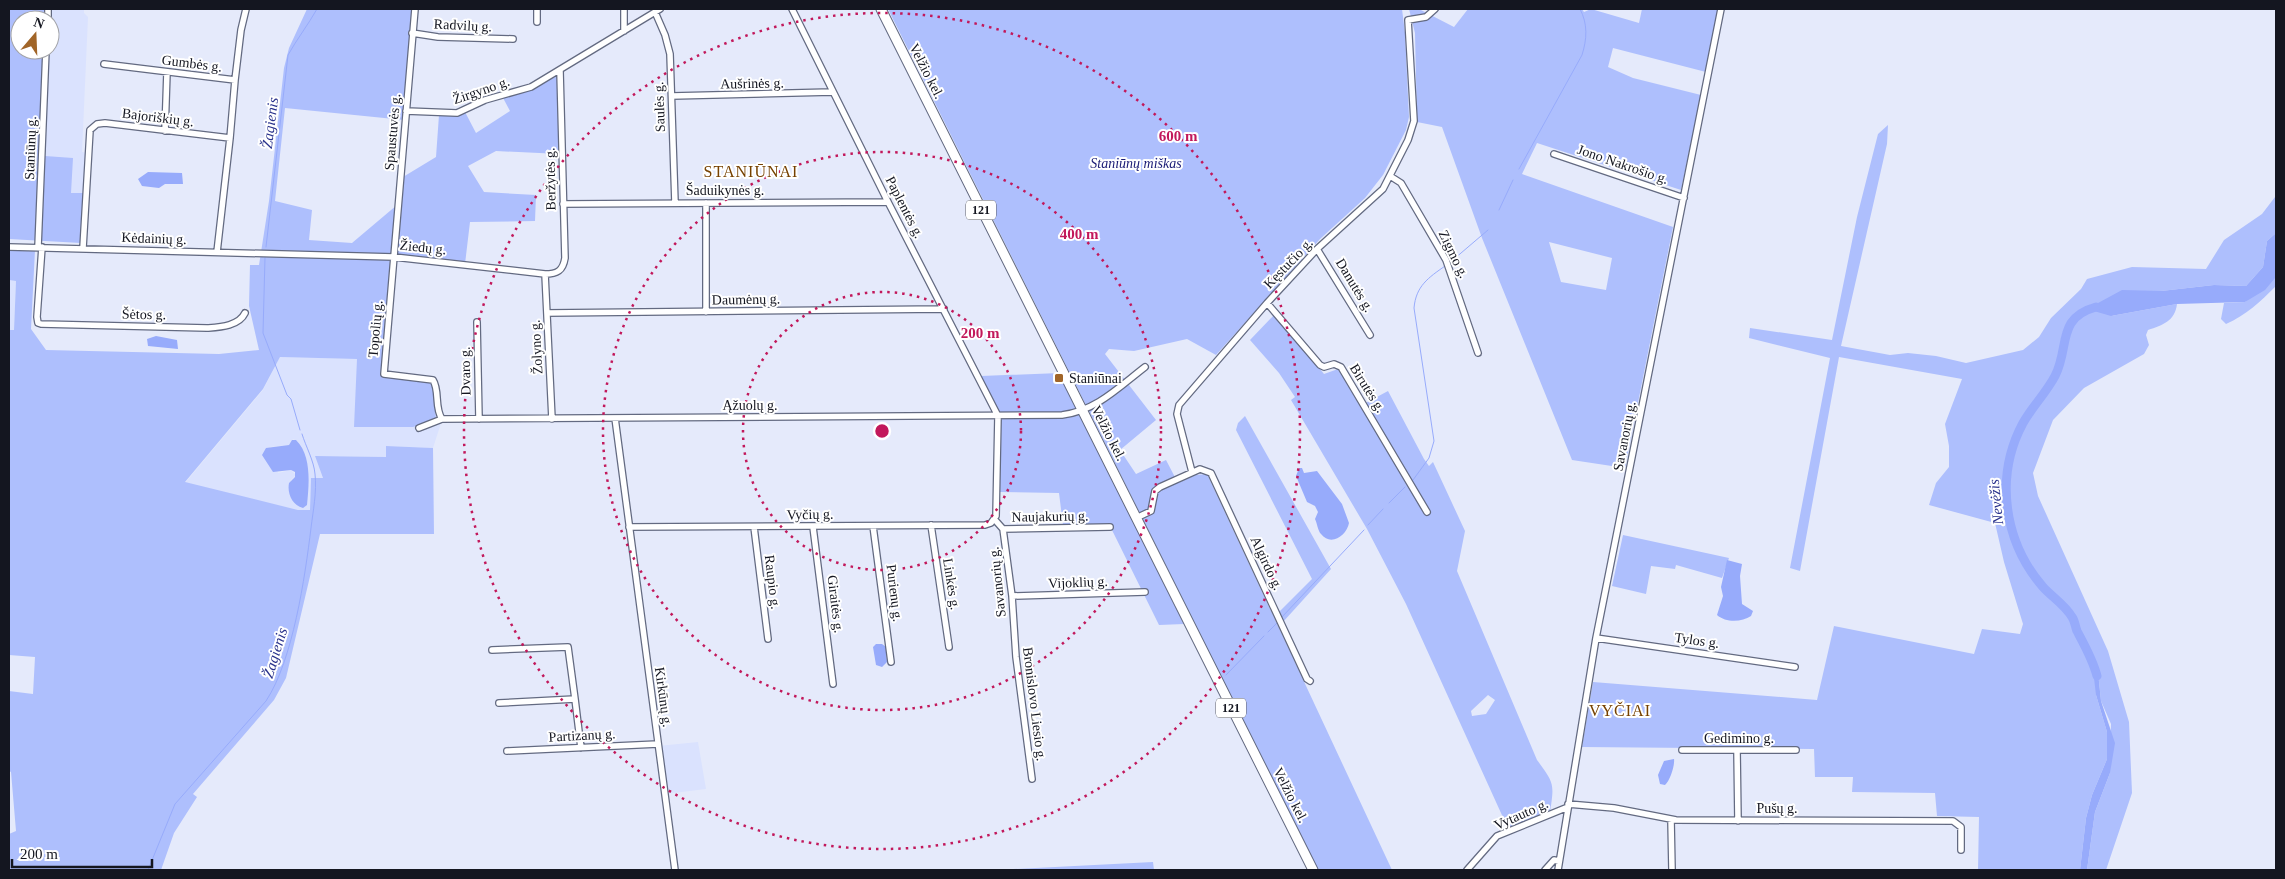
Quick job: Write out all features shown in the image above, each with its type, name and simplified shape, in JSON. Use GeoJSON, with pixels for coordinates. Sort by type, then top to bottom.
{"type":"FeatureCollection","features":[{"type":"Feature","properties":{"kind":"main road","name":"Velžio kel."},"geometry":{"type":"LineString","coordinates":[[880,9],[1313,870]]}},
{"type":"Feature","properties":{"kind":"street","name":"Gumbės g."},"geometry":{"type":"LineString","coordinates":[[104,64],[235,80],[241,30],[246,9]]}},
{"type":"Feature","properties":{"kind":"street","name":"Spaustuvės g."},"geometry":{"type":"LineString","coordinates":[[394,257],[415,9]]}},
{"type":"Feature","properties":{"kind":"street"},"geometry":{"type":"LineString","coordinates":[[537,9],[537,22]]}},
{"type":"Feature","properties":{"kind":"street"},"geometry":{"type":"LineString","coordinates":[[624,9],[624,31]]}},
{"type":"Feature","properties":{"kind":"street","name":"Paplentės g."},"geometry":{"type":"LineString","coordinates":[[792,9],[832,92],[998,416]]}},
{"type":"Feature","properties":{"kind":"street","name":"Kęstučio g."},"geometry":{"type":"LineString","coordinates":[[1192,472],[1177,414],[1179,405],[1267,303],[1317,250],[1383,189],[1408,140],[1414,121],[1408,20],[1426,17],[1435,9]]}},
{"type":"Feature","properties":{"kind":"street","name":"Savanorių g."},"geometry":{"type":"LineString","coordinates":[[1558,870],[1596,638],[1721,9]]}},
{"type":"Feature","properties":{"kind":"street","name":"Žirgyno g."},"geometry":{"type":"LineString","coordinates":[[406,111],[458,113],[486,100],[532,87],[658,10]]}},
{"type":"Feature","properties":{"kind":"street","name":"Saulės g."},"geometry":{"type":"LineString","coordinates":[[658,10],[668,44],[672,96],[675,203]]}},
{"type":"Feature","properties":{"kind":"street","name":"Radvilų g."},"geometry":{"type":"LineString","coordinates":[[412,33],[438,37],[513,39]]}},
{"type":"Feature","properties":{"kind":"street","name":"Staniūnų g."},"geometry":{"type":"LineString","coordinates":[[38,323],[46,60]]}},
{"type":"Feature","properties":{"kind":"street","name":"Beržytės g."},"geometry":{"type":"LineString","coordinates":[[545,274],[558,272],[564,262],[560,70]]}},
{"type":"Feature","properties":{"kind":"street"},"geometry":{"type":"LineString","coordinates":[[165,130],[167,72]]}},
{"type":"Feature","properties":{"kind":"street"},"geometry":{"type":"LineString","coordinates":[[217,252],[235,80]]}},
{"type":"Feature","properties":{"kind":"street","name":"Aušrinės g."},"geometry":{"type":"LineString","coordinates":[[672,96],[832,92]]}},
{"type":"Feature","properties":{"kind":"street","name":"Bajoriškių g."},"geometry":{"type":"LineString","coordinates":[[83,248],[90,130],[97,124],[105,123],[230,138]]}},
{"type":"Feature","properties":{"kind":"street","name":"Jono Nakrošio g."},"geometry":{"type":"LineString","coordinates":[[1554,154],[1684,198]]}},
{"type":"Feature","properties":{"kind":"street","name":"Zigmo g."},"geometry":{"type":"LineString","coordinates":[[1390,176],[1401,183],[1446,260],[1478,353]]}},
{"type":"Feature","properties":{"kind":"street","name":"Šaduikynės g."},"geometry":{"type":"LineString","coordinates":[[563,204],[888,202]]}},
{"type":"Feature","properties":{"kind":"street"},"geometry":{"type":"LineString","coordinates":[[706,203],[706,312]]}},
{"type":"Feature","properties":{"kind":"street","name":"Kėdainių g."},"geometry":{"type":"LineString","coordinates":[[9,248],[40,247],[299,253]]}},
{"type":"Feature","properties":{"kind":"street","name":"Danutės g."},"geometry":{"type":"LineString","coordinates":[[1317,250],[1370,335]]}},
{"type":"Feature","properties":{"kind":"street","name":"Žiedų g."},"geometry":{"type":"LineString","coordinates":[[299,253],[394,257],[545,274]]}},
{"type":"Feature","properties":{"kind":"street","name":"Topolių g."},"geometry":{"type":"LineString","coordinates":[[394,257],[384,374],[433,380],[438,413],[442,419]]}},
{"type":"Feature","properties":{"kind":"street","name":"Žolyno g."},"geometry":{"type":"LineString","coordinates":[[545,274],[552,419]]}},
{"type":"Feature","properties":{"kind":"street","name":"Birutės g."},"geometry":{"type":"LineString","coordinates":[[1267,303],[1320,365],[1324,367],[1334,364],[1341,367],[1427,512]]}},
{"type":"Feature","properties":{"kind":"street","name":"Daumėnų g."},"geometry":{"type":"LineString","coordinates":[[547,313],[944,309]]}},
{"type":"Feature","properties":{"kind":"street","name":"Šėtos g."},"geometry":{"type":"LineString","coordinates":[[38,323],[207,328],[232,323],[243,318],[245,313]]}},
{"type":"Feature","properties":{"kind":"street","name":"Dvaro g."},"geometry":{"type":"LineString","coordinates":[[477,322],[479,419]]}},
{"type":"Feature","properties":{"kind":"street","name":"Ąžuolų g."},"geometry":{"type":"LineString","coordinates":[[419,428],[442,419],[1062,415],[1097,404],[1145,367]]}},
{"type":"Feature","properties":{"kind":"street"},"geometry":{"type":"LineString","coordinates":[[995,520],[997,510],[998,416]]}},
{"type":"Feature","properties":{"kind":"street"},"geometry":{"type":"LineString","coordinates":[[615,418],[628,526]]}},
{"type":"Feature","properties":{"kind":"street","name":"Algirdo g."},"geometry":{"type":"LineString","coordinates":[[1192,472],[1204,469],[1213,476],[1307,679],[1310,681]]}},
{"type":"Feature","properties":{"kind":"street"},"geometry":{"type":"LineString","coordinates":[[1136,518],[1151,511],[1157,488],[1192,472]]}},
{"type":"Feature","properties":{"kind":"street","name":"Vyčių g."},"geometry":{"type":"LineString","coordinates":[[628,526],[754,528],[985,525],[995,520]]}},
{"type":"Feature","properties":{"kind":"street","name":"Naujakurių g."},"geometry":{"type":"LineString","coordinates":[[995,520],[1003,529],[1110,527]]}},
{"type":"Feature","properties":{"kind":"street","name":"Linkės g."},"geometry":{"type":"LineString","coordinates":[[931,525],[949,647]]}},
{"type":"Feature","properties":{"kind":"street","name":"Kirkūnų g."},"geometry":{"type":"LineString","coordinates":[[628,526],[675,870]]}},
{"type":"Feature","properties":{"kind":"street","name":"Purienų g."},"geometry":{"type":"LineString","coordinates":[[873,526],[891,662]]}},
{"type":"Feature","properties":{"kind":"street","name":"Giraitės g."},"geometry":{"type":"LineString","coordinates":[[813,527],[833,684]]}},
{"type":"Feature","properties":{"kind":"street","name":"Raupio g."},"geometry":{"type":"LineString","coordinates":[[754,528],[768,639]]}},
{"type":"Feature","properties":{"kind":"street","name":"Savanorių g."},"geometry":{"type":"LineString","coordinates":[[1003,529],[1012,596],[1014,632]]}},
{"type":"Feature","properties":{"kind":"street","name":"Vijoklių g."},"geometry":{"type":"LineString","coordinates":[[1012,596],[1145,592]]}},
{"type":"Feature","properties":{"kind":"street","name":"Bronislovo Liesio g."},"geometry":{"type":"LineString","coordinates":[[1014,632],[1032,779]]}},
{"type":"Feature","properties":{"kind":"street","name":"Tylos g."},"geometry":{"type":"LineString","coordinates":[[1596,638],[1795,667]]}},
{"type":"Feature","properties":{"kind":"street"},"geometry":{"type":"LineString","coordinates":[[492,650],[568,648],[581,748]]}},
{"type":"Feature","properties":{"kind":"street"},"geometry":{"type":"LineString","coordinates":[[499,703],[575,699]]}},
{"type":"Feature","properties":{"kind":"street","name":"Partizanų g."},"geometry":{"type":"LineString","coordinates":[[507,751],[658,744]]}},
{"type":"Feature","properties":{"kind":"street","name":"Gedimino g."},"geometry":{"type":"LineString","coordinates":[[1682,750],[1796,750]]}},
{"type":"Feature","properties":{"kind":"street"},"geometry":{"type":"LineString","coordinates":[[1737,750],[1738,820]]}},
{"type":"Feature","properties":{"kind":"street","name":"Pušų g."},"geometry":{"type":"LineString","coordinates":[[1568,806],[1614,808],[1671,820],[1953,821],[1961,827],[1961,850]]}},
{"type":"Feature","properties":{"kind":"street","name":"Vytauto g."},"geometry":{"type":"LineString","coordinates":[[1467,870],[1497,836],[1568,806]]}},
{"type":"Feature","properties":{"kind":"street"},"geometry":{"type":"LineString","coordinates":[[1671,820],[1672,870]]}},
{"type":"Feature","properties":{"kind":"street"},"geometry":{"type":"LineString","coordinates":[[1545,870],[1554,860],[1559,861]]}},
{"type":"Feature","properties":{"kind":"shaded area"},"geometry":{"type":"Polygon","coordinates":[[[84,9],[84,13],[88,17],[82,152],[87,153],[84,193],[71,193],[45,156],[49,60],[60,60],[60,10],[51,10],[84,9]]]}},
{"type":"Feature","properties":{"kind":"shaded area"},"geometry":{"type":"Polygon","coordinates":[[[148,172],[182,173],[183,184],[165,184],[159,188],[142,186],[138,179],[148,172]]]}},
{"type":"Feature","properties":{"kind":"shaded area"},"geometry":{"type":"Polygon","coordinates":[[[2276,233],[2275,278],[2265,290],[2245,302],[2177,304],[2111,316],[2087,309],[2122,290],[2161,291],[2214,285],[2246,286],[2263,267],[2267,241],[2276,233]]]}},
{"type":"Feature","properties":{"kind":"shaded area"},"geometry":{"type":"Polygon","coordinates":[[[9,280],[16,281],[14,330],[9,330],[9,280]]]}},
{"type":"Feature","properties":{"kind":"shaded area"},"geometry":{"type":"Polygon","coordinates":[[[156,336],[177,340],[178,349],[148,346],[147,339],[156,336]]]}},
{"type":"Feature","properties":{"kind":"shaded area"},"geometry":{"type":"Polygon","coordinates":[[[280,357],[357,359],[357,371],[420,424],[427,421],[442,420],[433,448],[386,446],[386,457],[315,456],[323,478],[311,478],[310,510],[298,510],[185,483],[263,390],[280,357]],[[293,439],[289,445],[270,447],[278,473],[291,470],[296,475],[291,480],[297,506],[297,441],[293,439]]]}},
{"type":"Feature","properties":{"kind":"shaded area"},"geometry":{"type":"Polygon","coordinates":[[[292,440],[296,440],[301,447],[307,462],[309,479],[308,497],[307,505],[303,508],[293,501],[289,491],[289,483],[295,477],[295,472],[291,470],[273,472],[262,455],[266,448],[289,445],[292,440]]]}},
{"type":"Feature","properties":{"kind":"shaded area"},"geometry":{"type":"Polygon","coordinates":[[[1299,468],[1302,468],[1304,473],[1317,471],[1342,504],[1349,523],[1345,532],[1338,538],[1325,538],[1320,533],[1315,519],[1318,512],[1315,506],[1307,502],[1296,476],[1299,468]]]}},
{"type":"Feature","properties":{"kind":"shaded area"},"geometry":{"type":"Polygon","coordinates":[[[1727,560],[1742,564],[1740,576],[1742,604],[1753,611],[1751,616],[1743,620],[1734,621],[1717,615],[1723,596],[1721,587],[1727,560]]]}},
{"type":"Feature","properties":{"kind":"shaded area"},"geometry":{"type":"Polygon","coordinates":[[[876,644],[882,644],[886,647],[887,662],[882,667],[876,665],[873,647],[876,644]]]}},
{"type":"Feature","properties":{"kind":"shaded area"},"geometry":{"type":"Polygon","coordinates":[[[2092,661],[2098,672],[2101,701],[2115,743],[2110,773],[2095,812],[2087,870],[2080,870],[2086,818],[2092,795],[2107,759],[2107,732],[2096,695],[2092,661]]]}},
{"type":"Feature","properties":{"kind":"shaded area"},"geometry":{"type":"Polygon","coordinates":[[[698,742],[706,789],[665,794],[658,746],[698,742]]]}},
{"type":"Feature","properties":{"kind":"shaded area"},"geometry":{"type":"Polygon","coordinates":[[[1674,759],[1669,780],[1665,785],[1660,784],[1658,775],[1664,761],[1674,759]]]}},
{"type":"Feature","properties":{"kind":"green space"},"geometry":{"type":"Polygon","coordinates":[[[9,9],[51,9],[10,10],[10,60],[49,60],[45,156],[73,158],[71,193],[84,193],[81,243],[9,239],[9,9]]]}},
{"type":"Feature","properties":{"kind":"green space"},"geometry":{"type":"Polygon","coordinates":[[[307,9],[413,9],[404,120],[285,108],[275,201],[312,210],[309,240],[352,243],[397,205],[381,377],[431,383],[434,388],[436,420],[413,427],[354,427],[357,359],[280,357],[263,389],[185,482],[298,510],[310,510],[311,478],[323,478],[315,456],[386,457],[386,446],[433,448],[434,534],[320,534],[286,678],[274,700],[193,794],[197,797],[174,833],[161,870],[9,870],[9,834],[16,831],[11,772],[9,771],[9,691],[33,694],[35,657],[9,655],[9,330],[14,330],[16,281],[9,280],[9,249],[35,250],[31,329],[46,350],[219,354],[259,350],[249,306],[250,265],[259,265],[269,201],[284,68],[289,48],[307,9]]]}},
{"type":"Feature","properties":{"kind":"green space","name":"Staniūnų miškas"},"geometry":{"type":"Polygon","coordinates":[[[888,9],[1402,9],[1409,117],[1406,130],[1383,175],[1365,198],[1320,239],[1216,355],[1187,339],[1134,351],[1109,349],[1105,354],[1156,420],[1120,450],[1136,474],[1166,460],[1178,483],[1196,475],[1207,474],[1392,870],[1318,870],[888,9]]]}},
{"type":"Feature","properties":{"kind":"green space"},"geometry":{"type":"Polygon","coordinates":[[[1409,9],[1419,9],[1454,27],[1468,9],[1582,9],[1584,12],[1591,9],[1639,23],[1642,9],[1718,9],[1706,72],[1613,48],[1608,67],[1633,78],[1701,95],[1681,190],[1537,143],[1522,174],[1673,227],[1625,468],[1572,460],[1482,238],[1442,127],[1417,122],[1415,33],[1409,9]],[[1549,242],[1561,282],[1606,290],[1612,258],[1549,242]]]}},
{"type":"Feature","properties":{"kind":"green space"},"geometry":{"type":"Polygon","coordinates":[[[558,76],[560,154],[496,151],[468,166],[484,192],[536,195],[535,221],[470,222],[465,264],[394,257],[403,177],[436,157],[439,115],[465,112],[476,133],[510,111],[502,96],[532,87],[558,76]]]}},
{"type":"Feature","properties":{"kind":"green space"},"geometry":{"type":"Polygon","coordinates":[[[1888,125],[1887,144],[1841,346],[1890,355],[1908,353],[1936,356],[1966,363],[2023,350],[2039,337],[2051,318],[2081,289],[2087,279],[2132,267],[2206,269],[2224,240],[2262,214],[2275,197],[2276,163],[2276,233],[2267,241],[2263,267],[2246,286],[2214,285],[2161,291],[2111,316],[2177,304],[2174,315],[2167,322],[2148,330],[2146,335],[2149,345],[2144,354],[2084,388],[2053,420],[2033,473],[2038,496],[2108,651],[2129,722],[2132,793],[2106,870],[2087,870],[2095,812],[2110,773],[2111,724],[2101,701],[2098,672],[2096,695],[2107,732],[2107,759],[2092,795],[2086,818],[2080,870],[1978,870],[1979,817],[1937,816],[1935,793],[1852,792],[1853,777],[1815,777],[1814,749],[1582,747],[1593,682],[1817,700],[1834,626],[1974,654],[1982,629],[2020,634],[2023,624],[2004,562],[1995,523],[1929,505],[1936,483],[1949,467],[1949,446],[1945,424],[1962,379],[1839,357],[1800,571],[1790,568],[1830,358],[1749,338],[1750,328],[1832,340],[1857,217],[1878,134],[1888,125]]]}},
{"type":"Feature","properties":{"kind":"green space"},"geometry":{"type":"Polygon","coordinates":[[[2276,276],[2276,286],[2252,308],[2226,324],[2221,319],[2224,303],[2245,302],[2276,276]]]}},
{"type":"Feature","properties":{"kind":"green space"},"geometry":{"type":"Polygon","coordinates":[[[1275,314],[1324,374],[1338,369],[1360,406],[1388,391],[1424,459],[1429,466],[1433,462],[1465,531],[1457,571],[1537,760],[1552,785],[1550,813],[1510,828],[1506,824],[1406,604],[1367,529],[1291,400],[1295,397],[1279,373],[1250,340],[1275,314]],[[1488,695],[1471,711],[1472,716],[1486,714],[1495,700],[1488,695]]]}},
{"type":"Feature","properties":{"kind":"green space"},"geometry":{"type":"Polygon","coordinates":[[[1060,373],[1184,624],[1159,625],[1109,524],[1063,525],[1059,493],[1000,492],[1000,413],[981,376],[1060,373]]]}},
{"type":"Feature","properties":{"kind":"green space"},"geometry":{"type":"Polygon","coordinates":[[[1245,416],[1331,569],[1283,622],[1279,612],[1312,579],[1236,430],[1238,423],[1245,416]]]}},
{"type":"Feature","properties":{"kind":"green space"},"geometry":{"type":"Polygon","coordinates":[[[1623,535],[1729,558],[1722,578],[1676,565],[1675,569],[1651,566],[1646,594],[1612,586],[1623,535]]]}},
{"type":"Feature","properties":{"kind":"green space"},"geometry":{"type":"Polygon","coordinates":[[[1153,862],[1154,870],[994,870],[1153,862]]]}},
{"type":"Feature","properties":{"kind":"waterway","name":"Žagienis"},"geometry":{"type":"LineString","coordinates":[[266,247],[288,55],[317,9]]}},
{"type":"Feature","properties":{"kind":"waterway"},"geometry":{"type":"LineString","coordinates":[[1519,169],[1582,55],[1586,32],[1580,9]]}},
{"type":"Feature","properties":{"kind":"waterway"},"geometry":{"type":"LineString","coordinates":[[1499,210],[1513,180]]}},
{"type":"Feature","properties":{"kind":"waterway"},"geometry":{"type":"LineString","coordinates":[[1454,259],[1488,230]]}},
{"type":"Feature","properties":{"kind":"waterway","name":"Žagienis"},"geometry":{"type":"LineString","coordinates":[[265,258],[263,333],[287,395],[291,399],[300,430]]}},
{"type":"Feature","properties":{"kind":"waterway"},"geometry":{"type":"LineString","coordinates":[[1413,480],[1429,458],[1434,441],[1414,308],[1415,300],[1424,283],[1445,266]]}},
{"type":"Feature","properties":{"kind":"waterway","name":"Nevėžis"},"geometry":{"type":"LineString","coordinates":[[2096,307],[2083,312],[2069,326],[2055,376],[2023,423],[2014,444],[2008,465],[2006,487],[2012,530],[2019,550],[2043,587],[2066,609],[2073,619],[2097,676]]}},
{"type":"Feature","properties":{"kind":"waterway","name":"Žagienis"},"geometry":{"type":"LineString","coordinates":[[148,870],[175,804],[266,701],[284,664],[301,593],[315,495],[312,459],[302,434]]}},
{"type":"Feature","properties":{"kind":"waterway"},"geometry":{"type":"LineString","coordinates":[[1389,503],[1405,487]]}},
{"type":"Feature","properties":{"kind":"waterway"},"geometry":{"type":"LineString","coordinates":[[1368,525],[1383,509]]}},
{"type":"Feature","properties":{"kind":"waterway"},"geometry":{"type":"LineString","coordinates":[[1282,617],[1364,530]]}},
{"type":"Feature","properties":{"kind":"waterway"},"geometry":{"type":"LineString","coordinates":[[1268,632],[1278,622]]}},
{"type":"Feature","properties":{"kind":"waterway"},"geometry":{"type":"LineString","coordinates":[[1226,675],[1264,636]]}},
{"type":"Feature","properties":{"kind":"place","name":"Staniūnai"},"geometry":{"type":"Point","coordinates":[1059,378]}},
{"type":"Feature","properties":{"kind":"district","name":"STANIŪNAI"},"geometry":{"type":"Point","coordinates":[751,171]}},
{"type":"Feature","properties":{"kind":"district","name":"VYČIAI"},"geometry":{"type":"Point","coordinates":[1620,710]}}]}
